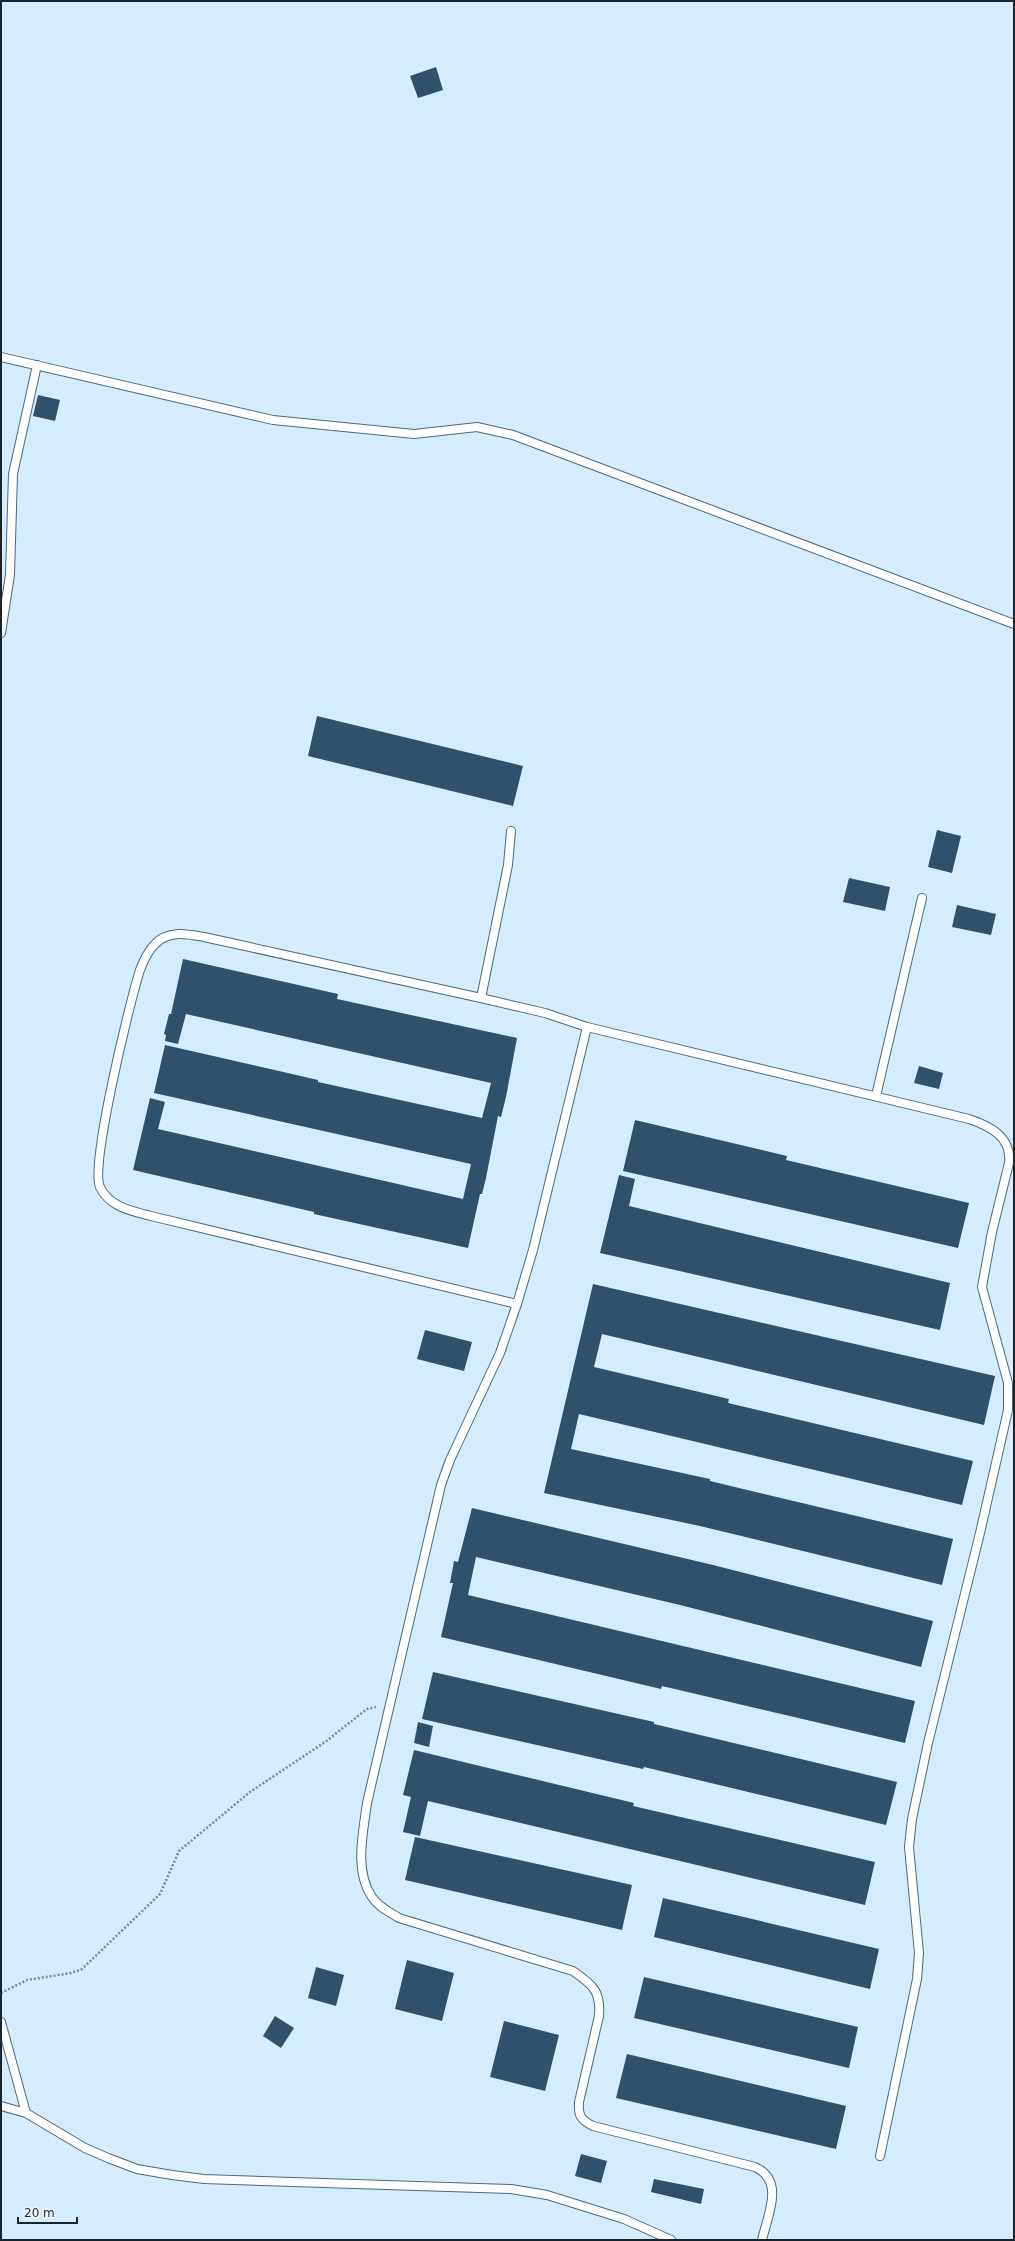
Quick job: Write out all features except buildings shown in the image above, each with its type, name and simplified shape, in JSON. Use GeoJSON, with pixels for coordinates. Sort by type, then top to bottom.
{"type":"FeatureCollection","features":[{"type":"Feature","properties":{"kind":"lane"},"geometry":{"type":"LineString","coordinates":[[1,357],[273,420],[414,434],[477,427],[513,435],[1014,624]]}},
{"type":"Feature","properties":{"kind":"lane"},"geometry":{"type":"LineString","coordinates":[[1,633],[10,575],[13,474],[37,365]]}},
{"type":"Feature","properties":{"kind":"lane"},"geometry":{"type":"LineString","coordinates":[[481,998],[508,865],[511,831]]}},
{"type":"Feature","properties":{"kind":"lane"},"geometry":{"type":"LineString","coordinates":[[876,1096],[922,898]]}},
{"type":"Feature","properties":{"kind":"lane"},"geometry":{"type":"LineString","coordinates":[[517,1304],[132,1211],[115,1204],[106,1198],[97,1178],[107,1110],[139,975],[147,956],[155,944],[166,936],[184,934],[204,937],[481,998],[546,1014],[587,1027],[876,1096],[984,1124],[997,1131],[1006,1142],[1010,1153],[990,1239],[982,1287],[1008,1383],[1008,1410],[980,1533],[928,1743],[912,1818],[909,1847],[919,1953],[917,1979],[880,2156]]}},
{"type":"Feature","properties":{"kind":"lane"},"geometry":{"type":"LineString","coordinates":[[587,1027],[533,1250],[517,1304],[500,1353],[450,1460],[441,1485],[367,1803],[361,1843],[365,1884],[372,1899],[384,1909],[399,1918],[573,1971],[586,1980],[597,1990],[600,2004],[599,2016],[578,2102],[579,2116],[583,2121],[593,2126],[755,2167],[765,2171],[771,2179],[773,2188],[762,2240]]}},
{"type":"Feature","properties":{"kind":"lane"},"geometry":{"type":"LineString","coordinates":[[1,2022],[26,2113]]}},
{"type":"Feature","properties":{"kind":"lane"},"geometry":{"type":"LineString","coordinates":[[1,2106],[26,2113],[85,2148],[137,2169],[204,2179],[511,2189],[547,2195],[624,2219],[671,2240]]}},
{"type":"Feature","properties":{"kind":"path"},"geometry":{"type":"LineString","coordinates":[[1,1993],[28,1980],[71,1973],[82,1969],[160,1894],[179,1851],[250,1792],[325,1742],[367,1709],[390,1702]]}}]}
